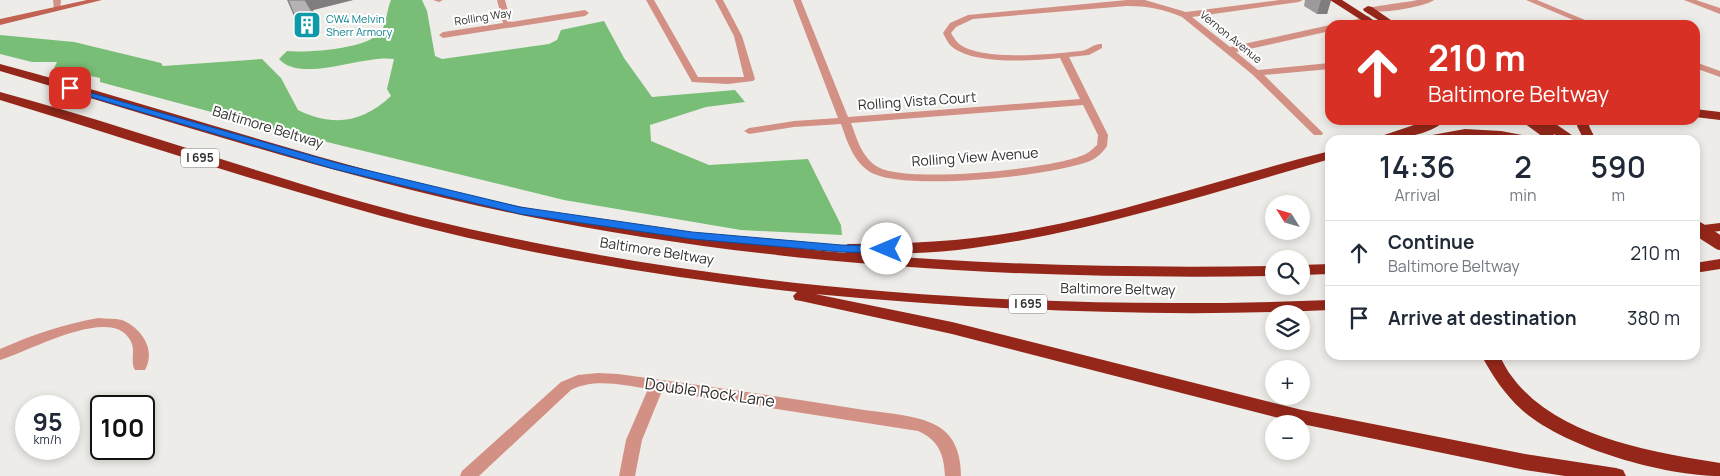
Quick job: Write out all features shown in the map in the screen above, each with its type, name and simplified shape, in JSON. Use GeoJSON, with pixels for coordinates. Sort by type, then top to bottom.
{"type":"FeatureCollection","features":[{"type":"Feature","properties":{"kind":"highway"},"geometry":{"type":"LineString","coordinates":[[1336,0],[1370,18]]}},
{"type":"Feature","properties":{"kind":"highway"},"geometry":{"type":"LineString","coordinates":[[1354,0],[1370,18]]}},
{"type":"Feature","properties":{"kind":"highway","name":"Baltimore Beltway"},"geometry":{"type":"LineString","coordinates":[[0,67],[338,166],[520,211],[671,238],[887,262],[1051,272],[1265,271]]}},
{"type":"Feature","properties":{"kind":"highway","name":"Baltimore Beltway"},"geometry":{"type":"LineString","coordinates":[[0,96],[299,189],[401,217],[572,255],[726,280],[879,295],[1051,306],[1220,308],[1325,304]]}},
{"type":"Feature","properties":{"kind":"highway"},"geometry":{"type":"LineString","coordinates":[[1700,106],[1720,108]]}},
{"type":"Feature","properties":{"kind":"highway"},"geometry":{"type":"LineString","coordinates":[[1700,114],[1720,116]]}},
{"type":"Feature","properties":{"kind":"highway"},"geometry":{"type":"LineString","coordinates":[[1399,135],[1429,125]]}},
{"type":"Feature","properties":{"kind":"highway"},"geometry":{"type":"LineString","coordinates":[[1534,125],[1550,135]]}},
{"type":"Feature","properties":{"kind":"highway"},"geometry":{"type":"LineString","coordinates":[[1549,125],[1565,135]]}},
{"type":"Feature","properties":{"kind":"highway"},"geometry":{"type":"LineString","coordinates":[[1445,135],[1456,132],[1504,135]]}},
{"type":"Feature","properties":{"kind":"highway"},"geometry":{"type":"LineString","coordinates":[[520,211],[619,226],[748,241],[868,250],[940,247],[1015,238],[1068,227],[1325,156]]}},
{"type":"Feature","properties":{"kind":"highway"},"geometry":{"type":"LineString","coordinates":[[1700,220],[1720,233]]}},
{"type":"Feature","properties":{"kind":"highway"},"geometry":{"type":"LineString","coordinates":[[1700,229],[1720,227]]}},
{"type":"Feature","properties":{"kind":"highway"},"geometry":{"type":"LineString","coordinates":[[1700,232],[1720,244]]}},
{"type":"Feature","properties":{"kind":"highway"},"geometry":{"type":"LineString","coordinates":[[1700,267],[1720,264]]}},
{"type":"Feature","properties":{"kind":"highway"},"geometry":{"type":"LineString","coordinates":[[1310,270],[1325,269]]}},
{"type":"Feature","properties":{"kind":"highway"},"geometry":{"type":"LineString","coordinates":[[726,280],[952,328],[1312,419],[1515,460],[1616,476]]}},
{"type":"Feature","properties":{"kind":"highway"},"geometry":{"type":"LineString","coordinates":[[1493,360],[1503,379],[1516,394],[1549,418],[1585,438],[1644,458],[1720,471]]}},
{"type":"Feature","properties":{"kind":"main road"},"geometry":{"type":"LineString","coordinates":[[0,22],[57,4],[98,0]]}},
{"type":"Feature","properties":{"kind":"street"},"geometry":{"type":"LineString","coordinates":[[501,0],[508,25]]}},
{"type":"Feature","properties":{"kind":"street"},"geometry":{"type":"LineString","coordinates":[[650,0],[695,80],[728,81],[750,79],[738,36],[719,0]]}},
{"type":"Feature","properties":{"kind":"street","name":"Rolling View Avenue"},"geometry":{"type":"LineString","coordinates":[[797,0],[857,152],[866,165],[892,176],[943,176],[1052,167],[1088,158],[1104,142],[1087,102],[1063,55]]}},
{"type":"Feature","properties":{"kind":"street"},"geometry":{"type":"LineString","coordinates":[[1185,15],[1299,0]]}},
{"type":"Feature","properties":{"kind":"street"},"geometry":{"type":"LineString","coordinates":[[1370,18],[1384,9],[1430,0]]}},
{"type":"Feature","properties":{"kind":"street"},"geometry":{"type":"LineString","coordinates":[[1530,0],[1580,20]]}},
{"type":"Feature","properties":{"kind":"street"},"geometry":{"type":"LineString","coordinates":[[1688,0],[1720,11]]}},
{"type":"Feature","properties":{"kind":"street","name":"Vernon Avenue"},"geometry":{"type":"LineString","coordinates":[[1098,46],[1086,52],[1063,55],[987,57],[960,48],[951,41],[947,33],[953,25],[971,17],[1127,3],[1159,6],[1185,15],[1256,73],[1318,133]]}},
{"type":"Feature","properties":{"kind":"street","name":"Rolling Way"},"geometry":{"type":"LineString","coordinates":[[443,35],[585,13]]}},
{"type":"Feature","properties":{"kind":"street"},"geometry":{"type":"LineString","coordinates":[[1227,51],[1325,29]]}},
{"type":"Feature","properties":{"kind":"street"},"geometry":{"type":"LineString","coordinates":[[1256,73],[1325,66]]}},
{"type":"Feature","properties":{"kind":"street"},"geometry":{"type":"LineString","coordinates":[[1700,66],[1720,74]]}},
{"type":"Feature","properties":{"kind":"street","name":"Rolling Vista Court"},"geometry":{"type":"LineString","coordinates":[[749,131],[794,124],[1087,102]]}},
{"type":"Feature","properties":{"kind":"street"},"geometry":{"type":"LineString","coordinates":[[0,355],[64,329],[109,324],[128,329],[138,340],[141,347],[140,366]]}},
{"type":"Feature","properties":{"kind":"street","name":"Double Rock Lane"},"geometry":{"type":"LineString","coordinates":[[468,476],[570,384],[598,378],[788,403],[921,425],[932,430],[946,442],[953,460],[953,476]]}},
{"type":"Feature","properties":{"kind":"street"},"geometry":{"type":"LineString","coordinates":[[628,476],[628,458],[636,431],[657,385]]}},
{"type":"Feature","properties":{"kind":"green space"},"geometry":{"type":"Polygon","coordinates":[[[391,0],[422,0],[427,11],[435,56],[442,59],[549,44],[557,40],[561,30],[604,21],[624,58],[652,97],[735,90],[745,102],[706,107],[650,125],[651,141],[709,165],[808,159],[841,225],[842,235],[741,230],[564,200],[282,131],[100,82],[100,78],[54,68],[57,62],[32,62],[0,54],[0,35],[74,42],[161,63],[163,66],[262,59],[281,78],[298,110],[323,119],[347,120],[369,112],[391,96],[387,89],[394,59],[366,60],[317,69],[302,69],[289,66],[279,59],[287,51],[323,50],[353,46],[365,42],[382,30],[391,0]]]}},
{"type":"Feature","properties":{"kind":"building"},"geometry":{"type":"Polygon","coordinates":[[[288,0],[305,0],[315,17],[297,21],[288,0]]]}},
{"type":"Feature","properties":{"kind":"place","name":"CW4 Melvin Sherr Armory"},"geometry":{"type":"Point","coordinates":[307,25]}},
{"type":"Feature","properties":{"kind":"route"},"geometry":{"type":"LineString","coordinates":[[70,88],[338,166],[520,211],[692,236],[868,250],[887,249]]}}]}
